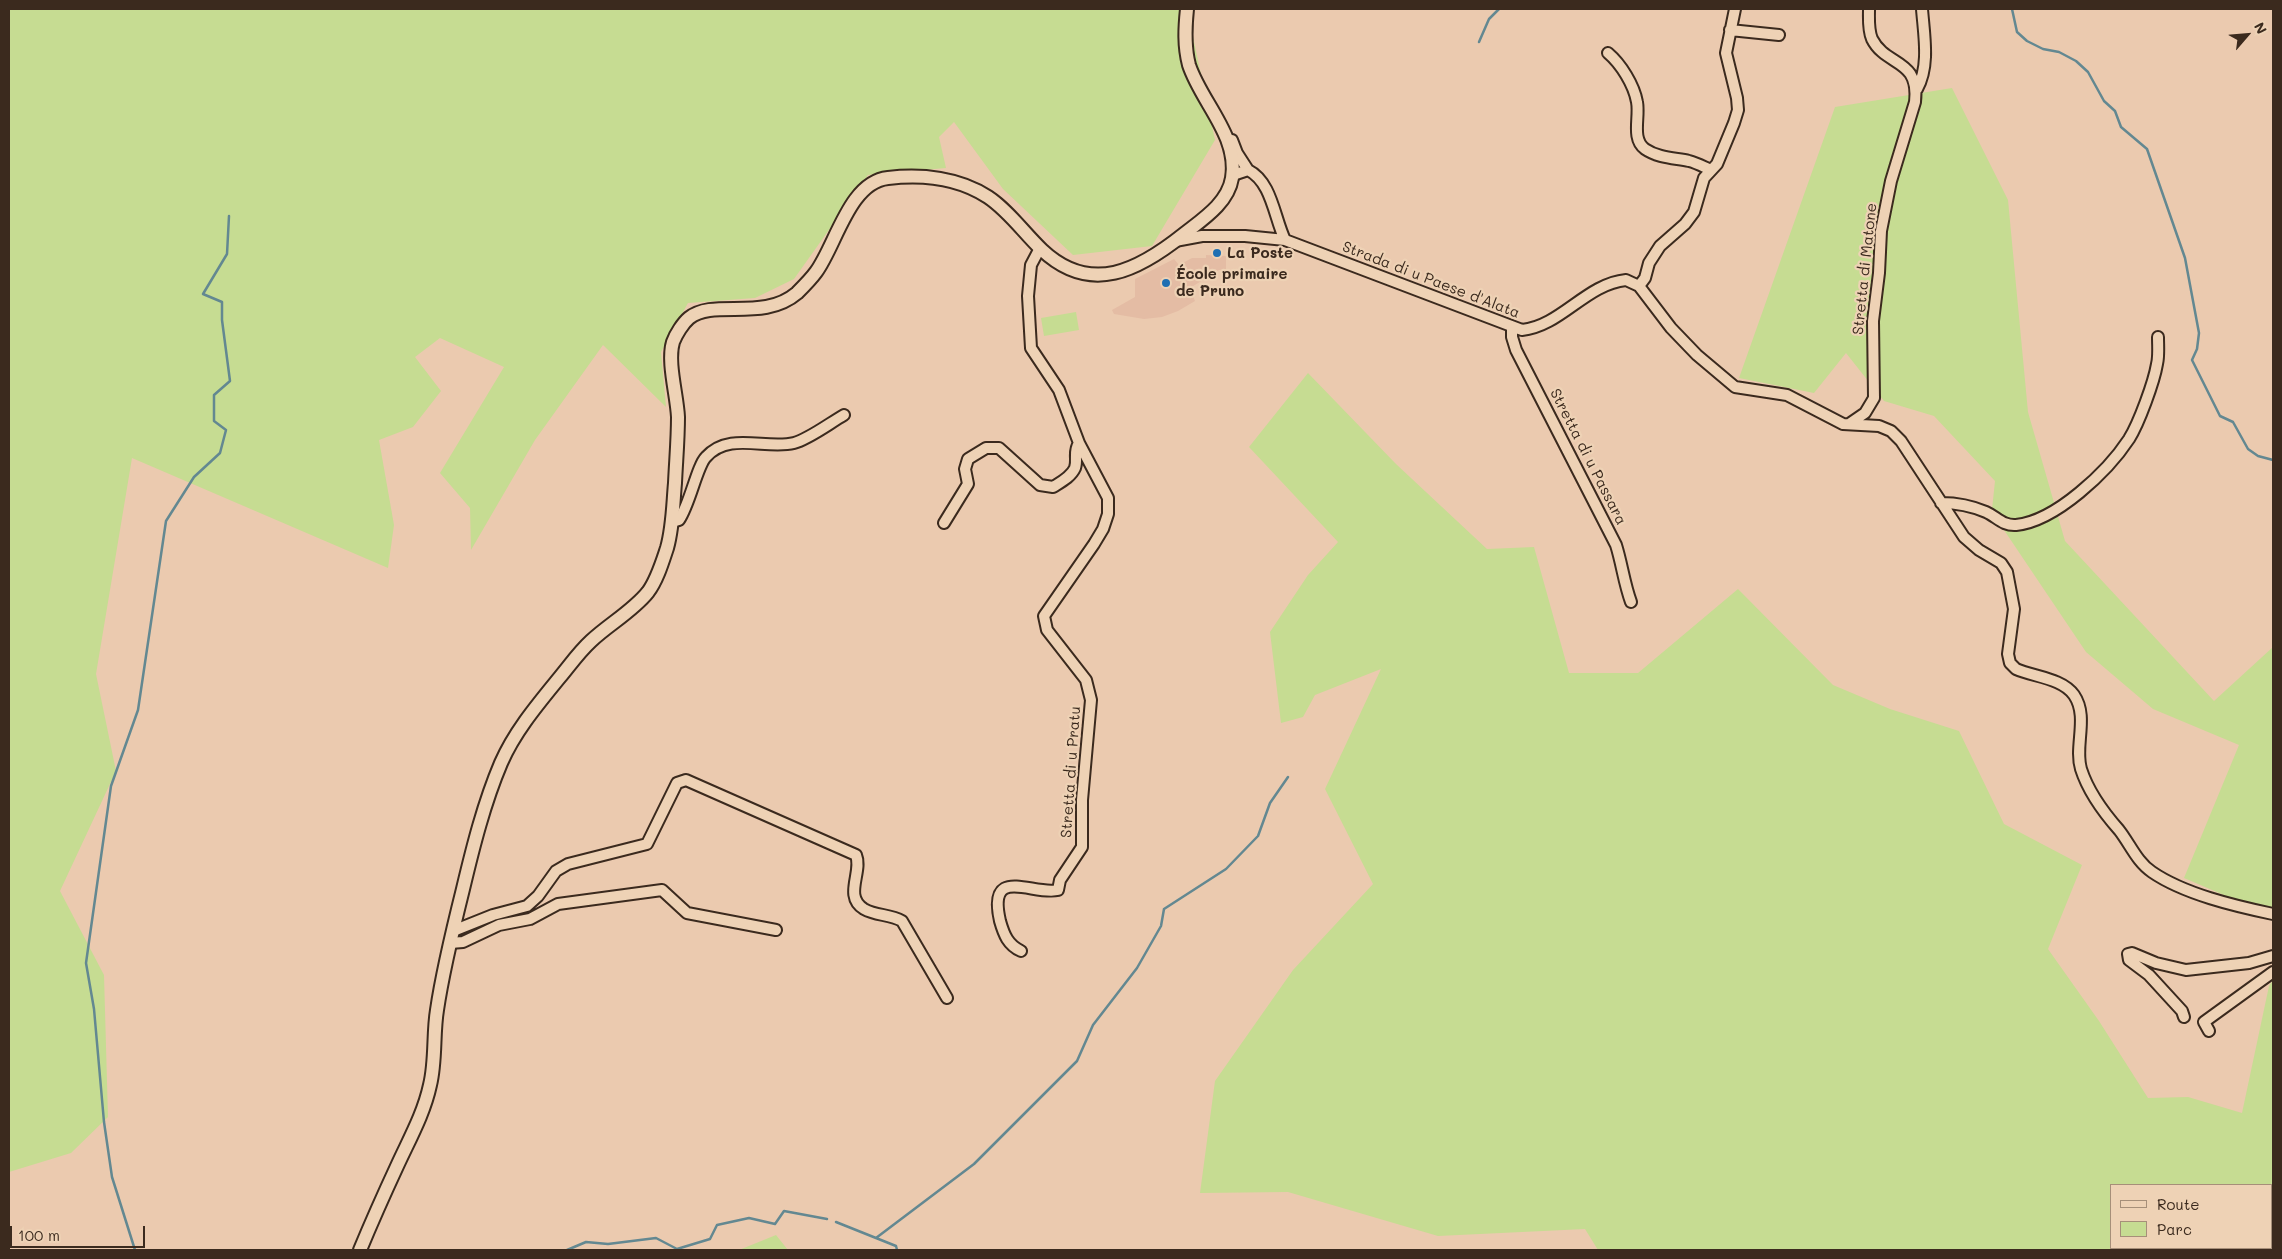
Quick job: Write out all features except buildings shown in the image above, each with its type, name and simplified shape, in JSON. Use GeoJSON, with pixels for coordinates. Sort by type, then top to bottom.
{"type":"FeatureCollection","features":[{"type":"Feature","properties":{"kind":"street"},"geometry":{"type":"LineString","coordinates":[[360,1250],[421,1114],[431,1082],[436,1013],[452,937],[476,836],[502,762],[518,733],[588,644],[648,592],[668,545],[672,522],[678,414],[672,362],[672,344],[681,327],[690,317],[700,312],[720,309],[763,308],[794,296],[818,270],[852,204],[864,189],[874,181],[884,178],[936,177],[970,187],[990,198],[1040,248],[1061,266],[1080,273],[1096,275],[1116,273],[1134,266],[1174,242],[1224,199],[1233,175],[1233,162],[1224,134],[1198,87],[1189,64],[1184,38],[1187,9]]}},
{"type":"Feature","properties":{"kind":"street"},"geometry":{"type":"LineString","coordinates":[[1736,9],[1726,53],[1738,110],[1717,164],[1704,178],[1694,212],[1685,224],[1660,246],[1649,263],[1645,278],[1639,286],[1671,328],[1728,383],[1744,389],[1787,395],[1825,416],[1849,424],[1879,426],[1891,431],[1902,441],[1922,469],[1941,503],[1964,537],[1979,550],[2001,563],[2007,572],[2014,609],[2008,654],[2010,663],[2016,670],[2067,687],[2075,696],[2080,710],[2079,756],[2086,783],[2138,859],[2151,872],[2194,893],[2273,914]]}},
{"type":"Feature","properties":{"kind":"street"},"geometry":{"type":"LineString","coordinates":[[1869,9],[1870,31],[1873,40],[1908,71],[1914,79],[1917,90]]}},
{"type":"Feature","properties":{"kind":"street","name":"Stretta di Matone"},"geometry":{"type":"LineString","coordinates":[[1849,424],[1865,413],[1874,398],[1873,322],[1879,273],[1881,230],[1891,181],[1917,90],[1924,78],[1925,46],[1922,9]]}},
{"type":"Feature","properties":{"kind":"street"},"geometry":{"type":"LineString","coordinates":[[1730,30],[1779,35]]}},
{"type":"Feature","properties":{"kind":"street"},"geometry":{"type":"LineString","coordinates":[[1608,53],[1616,60],[1634,92],[1637,104],[1637,136],[1639,143],[1646,150],[1669,158],[1691,162],[1711,170]]}},
{"type":"Feature","properties":{"kind":"street"},"geometry":{"type":"LineString","coordinates":[[1224,134],[1232,138],[1237,153],[1248,170],[1255,173],[1268,192],[1285,240]]}},
{"type":"Feature","properties":{"kind":"street"},"geometry":{"type":"LineString","coordinates":[[1233,175],[1248,170]]}},
{"type":"Feature","properties":{"kind":"street","name":"Strada di u Paese d'Alata"},"geometry":{"type":"LineString","coordinates":[[1174,242],[1202,236],[1245,236],[1285,240],[1512,328],[1531,329],[1550,320],[1586,296],[1618,280],[1626,280],[1639,286]]}},
{"type":"Feature","properties":{"kind":"street","name":"Stretta di u Pratu"},"geometry":{"type":"LineString","coordinates":[[1021,951],[1012,947],[1002,930],[998,904],[1000,895],[1006,888],[1013,886],[1049,892],[1058,890],[1060,880],[1082,847],[1082,800],[1091,700],[1086,680],[1044,624],[1044,616],[1094,544],[1103,529],[1108,514],[1108,498],[1079,443],[1059,390],[1031,348],[1028,296],[1031,265],[1040,248]]}},
{"type":"Feature","properties":{"kind":"street","name":"Stretta di u Passara"},"geometry":{"type":"LineString","coordinates":[[1512,328],[1512,337],[1516,350],[1616,545],[1622,563],[1624,582],[1631,602]]}},
{"type":"Feature","properties":{"kind":"street"},"geometry":{"type":"LineString","coordinates":[[1941,503],[1972,507],[1987,512],[2004,524],[2014,525],[2028,523],[2051,512],[2075,496],[2099,475],[2130,438],[2158,363],[2158,337]]}},
{"type":"Feature","properties":{"kind":"street"},"geometry":{"type":"LineString","coordinates":[[672,522],[680,520],[686,510],[704,458],[716,448],[746,442],[781,445],[796,442],[844,414]]}},
{"type":"Feature","properties":{"kind":"street"},"geometry":{"type":"LineString","coordinates":[[944,523],[965,491],[968,484],[965,469],[968,459],[974,455],[986,448],[999,448],[1040,486],[1053,487],[1069,477],[1076,467],[1075,449],[1079,443]]}},
{"type":"Feature","properties":{"kind":"street"},"geometry":{"type":"LineString","coordinates":[[452,937],[493,915],[527,906],[538,896],[556,871],[568,864],[646,844],[676,784],[686,780],[856,855],[859,862],[853,886],[856,900],[862,908],[892,916],[902,921],[947,998]]}},
{"type":"Feature","properties":{"kind":"street"},"geometry":{"type":"LineString","coordinates":[[452,937],[463,942],[499,925],[530,919],[558,904],[662,890],[687,913],[776,930]]}},
{"type":"Feature","properties":{"kind":"street"},"geometry":{"type":"LineString","coordinates":[[2184,1016],[2182,1011],[2149,975],[2129,960],[2128,954],[2132,953],[2156,964],[2186,970],[2249,963],[2273,956]]}},
{"type":"Feature","properties":{"kind":"street"},"geometry":{"type":"LineString","coordinates":[[2209,1031],[2204,1022],[2273,972]]}},
{"type":"Feature","properties":{"kind":"shaded area","name":"École primaire de Pruno"},"geometry":{"type":"Polygon","coordinates":[[[1206,255],[1226,256],[1226,269],[1219,270],[1190,288],[1195,301],[1178,311],[1162,317],[1144,319],[1114,314],[1112,310],[1135,297],[1135,279],[1174,259],[1179,265],[1192,258],[1206,258],[1206,255]]]}},
{"type":"Feature","properties":{"kind":"green space"},"geometry":{"type":"Polygon","coordinates":[[[9,9],[1187,9],[1215,140],[1152,246],[1073,255],[1003,189],[954,122],[939,137],[946,168],[868,175],[794,279],[755,298],[688,303],[661,352],[666,407],[603,345],[535,440],[471,550],[470,508],[440,473],[504,367],[440,338],[415,357],[441,391],[413,427],[379,440],[394,525],[388,568],[132,458],[96,674],[116,771],[60,891],[104,975],[108,1117],[71,1153],[9,1172],[9,9]]]}},
{"type":"Feature","properties":{"kind":"green space"},"geometry":{"type":"Polygon","coordinates":[[[1952,88],[2008,200],[2028,412],[2065,541],[2214,701],[2273,647],[2273,916],[2184,878],[2239,745],[2153,709],[2086,652],[2004,530],[1991,519],[1995,481],[1934,416],[1884,401],[1846,353],[1814,393],[1739,378],[1835,107],[1952,88]]]}},
{"type":"Feature","properties":{"kind":"green space"},"geometry":{"type":"Polygon","coordinates":[[[1076,312],[1079,330],[1044,336],[1041,318],[1076,312]]]}},
{"type":"Feature","properties":{"kind":"green space"},"geometry":{"type":"Polygon","coordinates":[[[1308,373],[1396,464],[1487,549],[1534,547],[1569,673],[1638,673],[1738,589],[1833,685],[1890,709],[1959,731],[2004,824],[2082,865],[2048,949],[2099,1021],[2148,1098],[2188,1097],[2242,1113],[2269,986],[2273,980],[2273,1250],[1598,1250],[1585,1229],[1438,1236],[1288,1192],[1200,1193],[1215,1081],[1293,970],[1373,884],[1325,789],[1381,669],[1315,695],[1303,717],[1281,723],[1270,632],[1308,575],[1338,542],[1249,447],[1308,373]]]}},
{"type":"Feature","properties":{"kind":"green space"},"geometry":{"type":"Polygon","coordinates":[[[776,1235],[788,1250],[739,1250],[776,1235]]]}},
{"type":"Feature","properties":{"kind":"waterway"},"geometry":{"type":"LineString","coordinates":[[1479,42],[1489,19],[1499,9]]}},
{"type":"Feature","properties":{"kind":"waterway"},"geometry":{"type":"LineString","coordinates":[[2012,9],[2017,32],[2027,41],[2043,49],[2059,52],[2076,61],[2088,72],[2104,101],[2115,111],[2121,127],[2147,149],[2185,258],[2199,333],[2197,349],[2192,360],[2220,416],[2233,422],[2248,449],[2258,456],[2273,460]]}},
{"type":"Feature","properties":{"kind":"waterway"},"geometry":{"type":"LineString","coordinates":[[135,1250],[112,1177],[104,1122],[94,1009],[86,963],[111,786],[138,710],[166,521],[194,477],[220,453],[226,430],[214,421],[214,395],[230,381],[222,320],[222,302],[203,294],[227,254],[229,216]]}},
{"type":"Feature","properties":{"kind":"waterway"},"geometry":{"type":"LineString","coordinates":[[876,1238],[974,1164],[1077,1061],[1093,1025],[1137,968],[1161,926],[1164,909],[1226,869],[1258,836],[1270,803],[1288,777]]}},
{"type":"Feature","properties":{"kind":"waterway"},"geometry":{"type":"LineString","coordinates":[[567,1250],[586,1242],[608,1244],[656,1238],[677,1249],[710,1239],[717,1225],[749,1218],[775,1224],[784,1211],[827,1219]]}},
{"type":"Feature","properties":{"kind":"waterway"},"geometry":{"type":"LineString","coordinates":[[836,1222],[896,1246],[897,1250]]}},
{"type":"Feature","properties":{"kind":"place","name":"La Poste"},"geometry":{"type":"Point","coordinates":[1217,253]}},
{"type":"Feature","properties":{"kind":"place","name":"École primaire de Pruno"},"geometry":{"type":"Point","coordinates":[1166,283]}}]}
